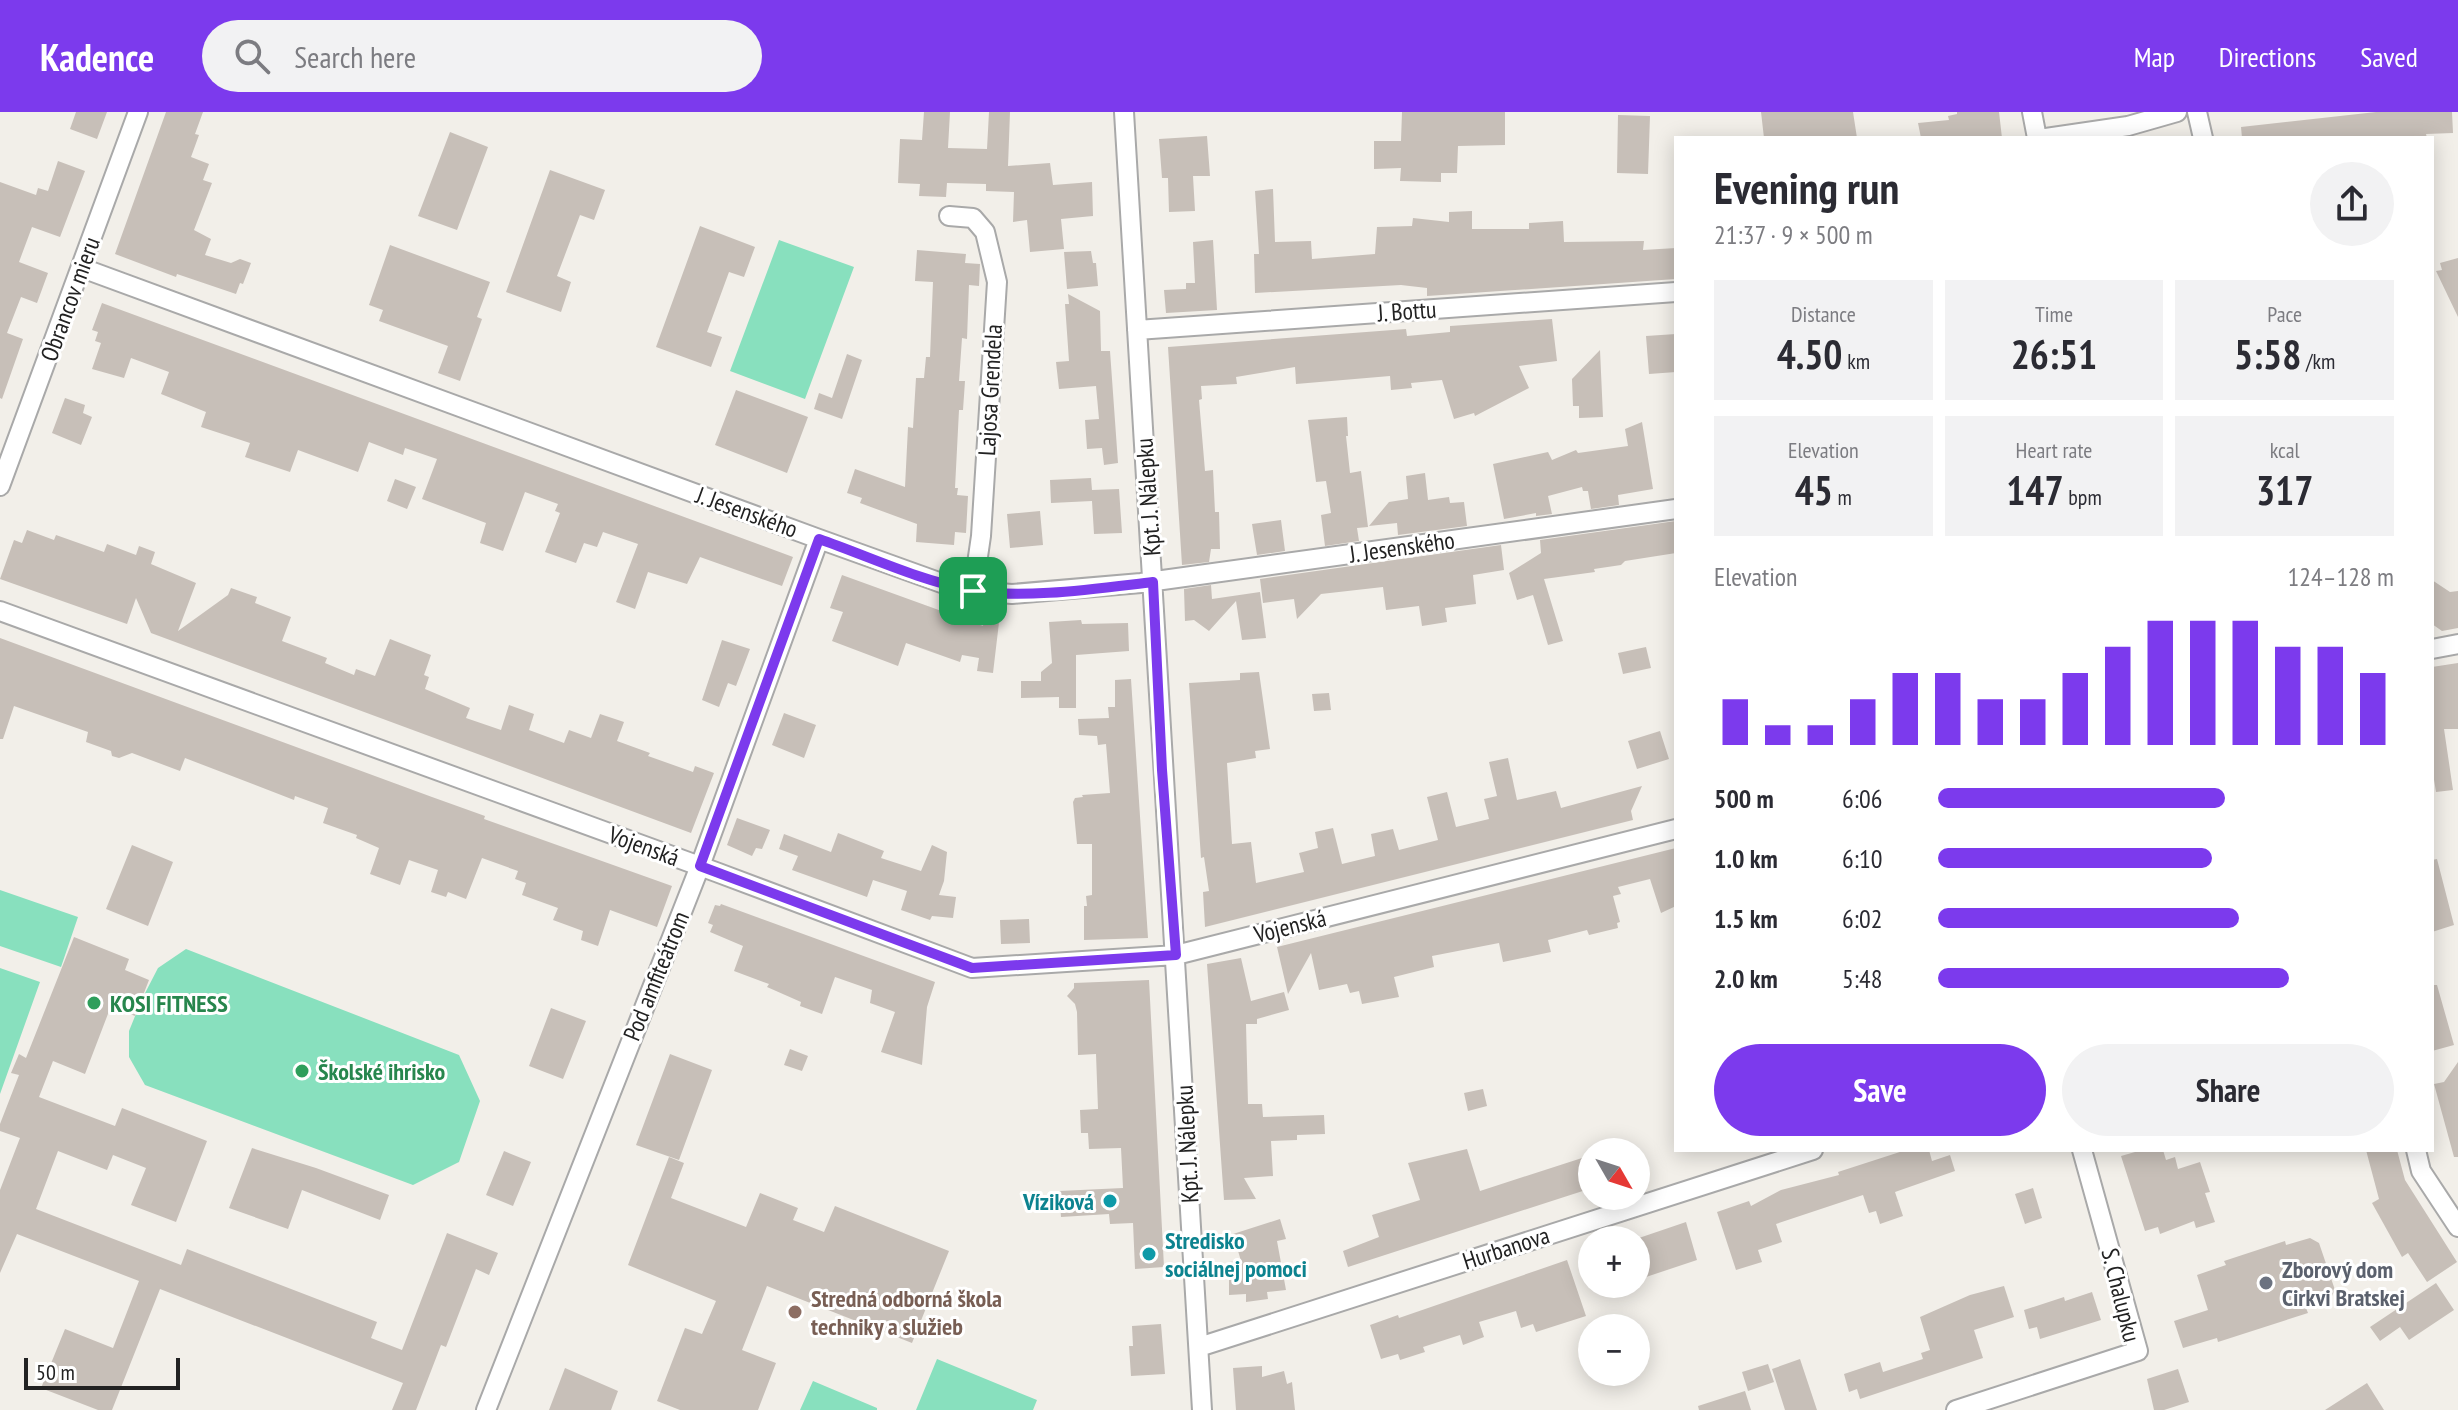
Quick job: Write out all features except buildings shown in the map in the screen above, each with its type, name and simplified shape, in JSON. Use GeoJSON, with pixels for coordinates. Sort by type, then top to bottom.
{"type":"FeatureCollection","features":[{"type":"Feature","properties":{"kind":"street","name":"Obrancov mieru"},"geometry":{"type":"LineString","coordinates":[[0,486],[138,112]]}},
{"type":"Feature","properties":{"kind":"street","name":"Kpt. J. Nálepku"},"geometry":{"type":"LineString","coordinates":[[1124,112],[1202,1410]]}},
{"type":"Feature","properties":{"kind":"street"},"geometry":{"type":"LineString","coordinates":[[2032,112],[2037,136]]}},
{"type":"Feature","properties":{"kind":"street"},"geometry":{"type":"LineString","coordinates":[[2060,136],[2128,126],[2177,112]]}},
{"type":"Feature","properties":{"kind":"street"},"geometry":{"type":"LineString","coordinates":[[2197,112],[2203,136]]}},
{"type":"Feature","properties":{"kind":"street","name":"Lajosa Grendela"},"geometry":{"type":"LineString","coordinates":[[949,216],[973,218],[985,232],[997,282],[981,536],[973,591]]}},
{"type":"Feature","properties":{"kind":"street","name":"J. Jesenského"},"geometry":{"type":"LineString","coordinates":[[82,268],[819,539],[947,585],[973,591],[1012,594],[1153,582],[1674,509]]}},
{"type":"Feature","properties":{"kind":"street","name":"J. Bottu"},"geometry":{"type":"LineString","coordinates":[[1137,330],[1674,292]]}},
{"type":"Feature","properties":{"kind":"street","name":"Pod amfiteátrom"},"geometry":{"type":"LineString","coordinates":[[486,1410],[700,866],[819,539]]}},
{"type":"Feature","properties":{"kind":"street","name":"Vojenská"},"geometry":{"type":"LineString","coordinates":[[0,611],[972,968],[1176,955],[1674,830]]}},
{"type":"Feature","properties":{"kind":"street"},"geometry":{"type":"LineString","coordinates":[[2434,649],[2458,644]]}},
{"type":"Feature","properties":{"kind":"street","name":"Hurbanova"},"geometry":{"type":"LineString","coordinates":[[1199,1347],[1807,1152]]}},
{"type":"Feature","properties":{"kind":"street","name":"S. Chalupku"},"geometry":{"type":"LineString","coordinates":[[1956,1410],[2138,1351],[2083,1152]]}},
{"type":"Feature","properties":{"kind":"street"},"geometry":{"type":"LineString","coordinates":[[2416,1152],[2421,1171],[2458,1227]]}},
{"type":"Feature","properties":{"kind":"green space"},"geometry":{"type":"Polygon","coordinates":[[[779,240],[854,267],[805,399],[730,371],[779,240]]]}},
{"type":"Feature","properties":{"kind":"green space"},"geometry":{"type":"Polygon","coordinates":[[[0,890],[78,917],[61,967],[0,946],[0,890]]]}},
{"type":"Feature","properties":{"kind":"green space","name":"Školské ihrisko"},"geometry":{"type":"Polygon","coordinates":[[[186,949],[459,1055],[480,1101],[459,1162],[413,1185],[145,1085],[129,1057],[129,1031],[158,968],[186,949]]]}},
{"type":"Feature","properties":{"kind":"green space"},"geometry":{"type":"Polygon","coordinates":[[[0,968],[40,982],[0,1094],[0,968]]]}},
{"type":"Feature","properties":{"kind":"green space"},"geometry":{"type":"Polygon","coordinates":[[[937,1359],[1037,1400],[1033,1410],[916,1410],[937,1359]]]}},
{"type":"Feature","properties":{"kind":"green space"},"geometry":{"type":"Polygon","coordinates":[[[813,1381],[877,1408],[877,1410],[800,1410],[813,1381]]]}},
{"type":"Feature","properties":{"kind":"place","name":"KOSI FITNESS"},"geometry":{"type":"Point","coordinates":[94,1003]}},
{"type":"Feature","properties":{"kind":"place","name":"Školské ihrisko"},"geometry":{"type":"Point","coordinates":[302,1071]}},
{"type":"Feature","properties":{"kind":"place","name":"Víziková"},"geometry":{"type":"Point","coordinates":[1110,1201]}},
{"type":"Feature","properties":{"kind":"place","name":"Stredisko sociálnej pomoci"},"geometry":{"type":"Point","coordinates":[1149,1254]}},
{"type":"Feature","properties":{"kind":"place","name":"Zborový dom Cirkvi Bratskej"},"geometry":{"type":"Point","coordinates":[2266,1283]}},
{"type":"Feature","properties":{"kind":"place","name":"Stredná odborná škola techniky a služieb"},"geometry":{"type":"Point","coordinates":[795,1312]}},
{"type":"Feature","properties":{"kind":"route"},"geometry":{"type":"LineString","coordinates":[[819,539],[947,585],[973,591],[1012,594],[1153,582],[1162,770],[1176,955],[972,968],[700,866],[819,539]]}}]}
